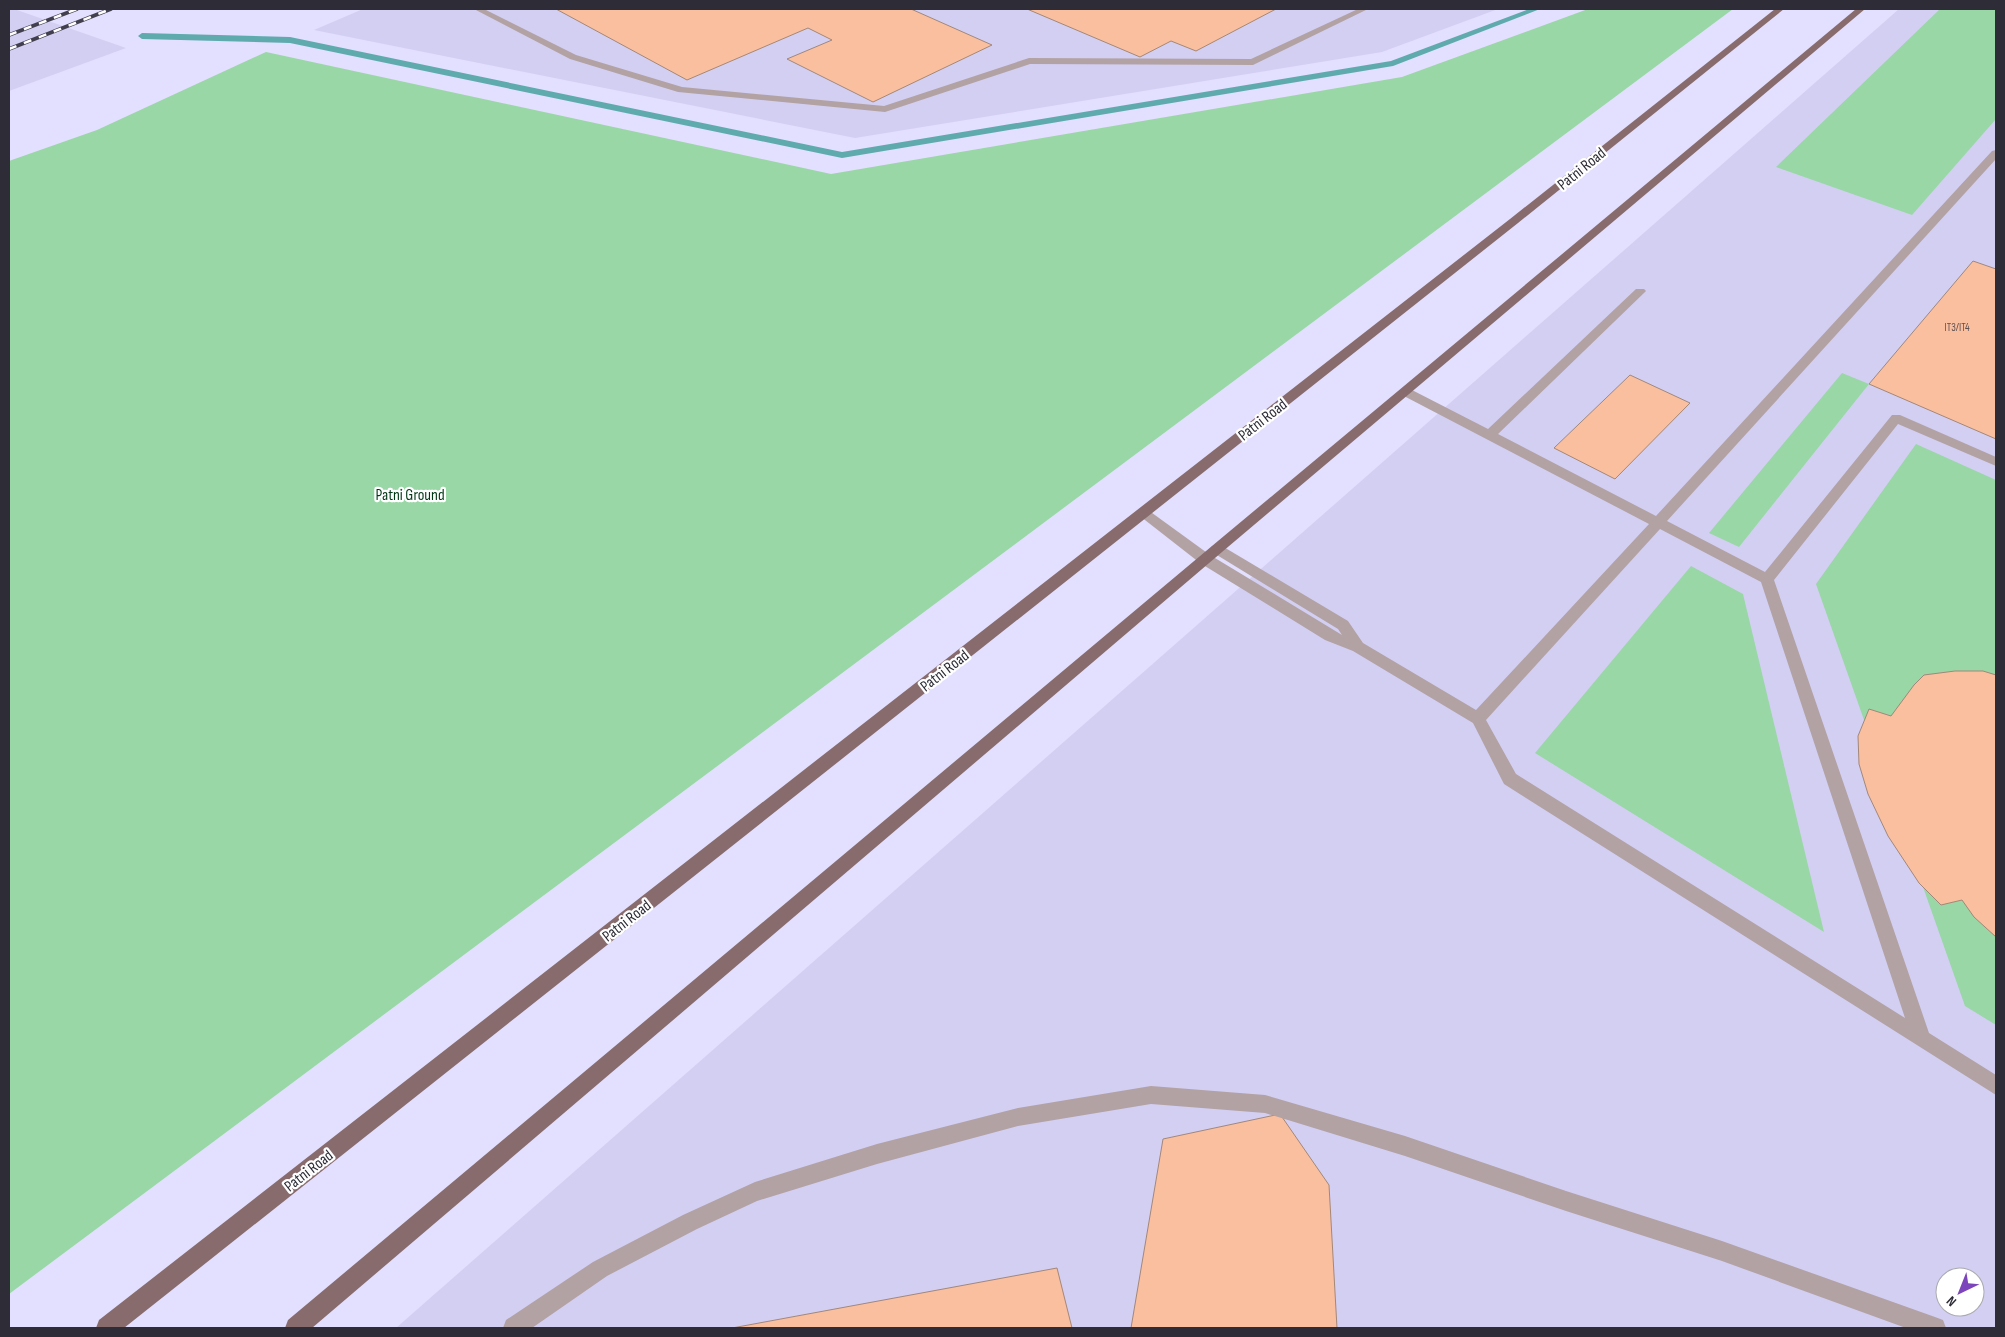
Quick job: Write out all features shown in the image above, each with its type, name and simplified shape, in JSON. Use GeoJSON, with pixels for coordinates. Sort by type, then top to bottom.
{"type":"FeatureCollection","features":[{"type":"Feature","properties":{"kind":"main road","name":"Patni Road"},"geometry":{"type":"LineString","coordinates":[[107,1328],[1144,513],[1780,9]]}},
{"type":"Feature","properties":{"kind":"main road"},"geometry":{"type":"LineString","coordinates":[[296,1328],[1211,554],[1862,9]]}},
{"type":"Feature","properties":{"kind":"lane"},"geometry":{"type":"LineString","coordinates":[[478,9],[573,58],[681,90],[885,109],[1029,61],[1253,62],[1364,9]]}},
{"type":"Feature","properties":{"kind":"lane"},"geometry":{"type":"LineString","coordinates":[[1478,719],[1996,153]]}},
{"type":"Feature","properties":{"kind":"lane"},"geometry":{"type":"LineString","coordinates":[[1489,435],[1640,291]]}},
{"type":"Feature","properties":{"kind":"lane"},"geometry":{"type":"LineString","coordinates":[[1406,392],[1767,579],[1921,1038]]}},
{"type":"Feature","properties":{"kind":"lane"},"geometry":{"type":"LineString","coordinates":[[1767,579],[1896,418],[1996,462]]}},
{"type":"Feature","properties":{"kind":"lane"},"geometry":{"type":"LineString","coordinates":[[1144,513],[1211,554],[1330,636],[1358,646],[1478,719],[1510,779],[1996,1086]]}},
{"type":"Feature","properties":{"kind":"lane"},"geometry":{"type":"LineString","coordinates":[[514,1328],[600,1268],[690,1222],[755,1192],[878,1154],[1018,1117],[1151,1095],[1265,1104],[1405,1146],[1566,1201],[1722,1251],[1935,1328]]}},
{"type":"Feature","properties":{"kind":"shaded area"},"geometry":{"type":"Polygon","coordinates":[[[9,9],[14,9],[126,48],[9,91],[9,9]]]}},
{"type":"Feature","properties":{"kind":"shaded area"},"geometry":{"type":"Polygon","coordinates":[[[363,9],[1498,9],[1382,52],[855,138],[314,30],[363,9]]]}},
{"type":"Feature","properties":{"kind":"shaded area"},"geometry":{"type":"Polygon","coordinates":[[[1899,9],[1996,9],[1996,1328],[396,1328],[1899,9]]]}},
{"type":"Feature","properties":{"kind":"green space","name":"Patni Ground"},"geometry":{"type":"Polygon","coordinates":[[[1588,9],[1733,9],[9,1294],[9,161],[97,130],[266,52],[831,174],[1402,77],[1588,9]]]}},
{"type":"Feature","properties":{"kind":"green space"},"geometry":{"type":"Polygon","coordinates":[[[1940,9],[1996,9],[1996,119],[1912,215],[1776,167],[1940,9]]]}},
{"type":"Feature","properties":{"kind":"green space"},"geometry":{"type":"Polygon","coordinates":[[[1842,373],[1869,384],[1739,547],[1709,533],[1842,373]]]}},
{"type":"Feature","properties":{"kind":"green space"},"geometry":{"type":"Polygon","coordinates":[[[1916,444],[1996,480],[1996,1025],[1965,1006],[1816,584],[1916,444]]]}},
{"type":"Feature","properties":{"kind":"green space"},"geometry":{"type":"Polygon","coordinates":[[[1691,566],[1743,594],[1824,932],[1535,753],[1691,566]]]}},
{"type":"Feature","properties":{"kind":"building"},"geometry":{"type":"Polygon","coordinates":[[[556,9],[911,9],[992,45],[873,102],[787,59],[832,40],[808,28],[687,80],[556,9]]]}},
{"type":"Feature","properties":{"kind":"building"},"geometry":{"type":"Polygon","coordinates":[[[1027,9],[1276,9],[1196,51],[1171,41],[1140,57],[1027,9]]]}},
{"type":"Feature","properties":{"kind":"building"},"geometry":{"type":"Polygon","coordinates":[[[1973,261],[1996,269],[1996,439],[1869,384],[1973,261]]]}},
{"type":"Feature","properties":{"kind":"building"},"geometry":{"type":"Polygon","coordinates":[[[1630,375],[1690,403],[1615,479],[1554,448],[1630,375]]]}},
{"type":"Feature","properties":{"kind":"building"},"geometry":{"type":"Polygon","coordinates":[[[1955,671],[1983,671],[1996,675],[1996,937],[1974,917],[1962,900],[1941,905],[1919,883],[1888,836],[1868,794],[1859,764],[1858,736],[1869,709],[1891,716],[1914,685],[1924,675],[1955,671]]]}},
{"type":"Feature","properties":{"kind":"building"},"geometry":{"type":"Polygon","coordinates":[[[1280,1114],[1329,1185],[1337,1328],[1131,1328],[1163,1139],[1280,1114]]]}},
{"type":"Feature","properties":{"kind":"building"},"geometry":{"type":"Polygon","coordinates":[[[1057,1268],[1072,1328],[732,1328],[1057,1268]]]}},
{"type":"Feature","properties":{"kind":"waterway"},"geometry":{"type":"LineString","coordinates":[[142,36],[290,40],[842,155],[1393,63],[1536,9]]}},
{"type":"Feature","properties":{"kind":"railway"},"geometry":{"type":"LineString","coordinates":[[9,35],[77,9]]}},
{"type":"Feature","properties":{"kind":"railway"},"geometry":{"type":"LineString","coordinates":[[9,49],[111,9]]}}]}
